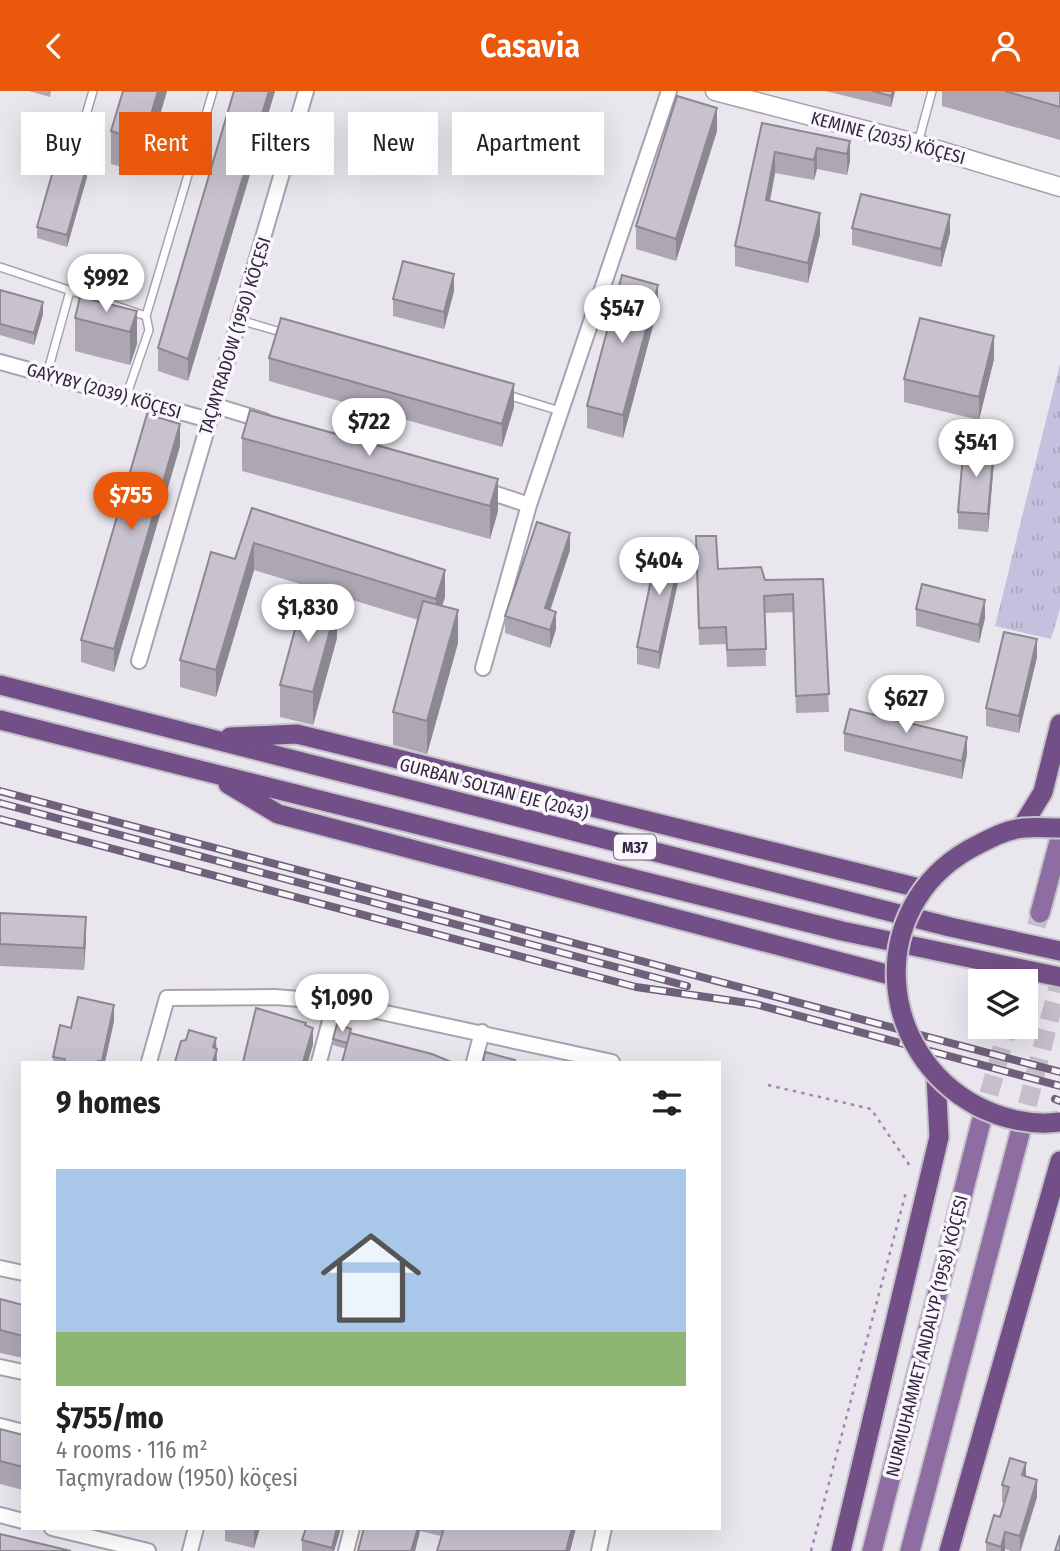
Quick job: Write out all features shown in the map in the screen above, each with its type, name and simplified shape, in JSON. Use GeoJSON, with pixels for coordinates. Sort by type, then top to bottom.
{"type":"FeatureCollection","features":[{"type":"Feature","properties":{"kind":"highway","name":"GURBAN SOLTAN EJE (2043)"},"geometry":{"type":"LineString","coordinates":[[0,685],[950,927],[1060,951]]}},
{"type":"Feature","properties":{"kind":"highway"},"geometry":{"type":"LineString","coordinates":[[0,720],[842,931],[1060,977]]}},
{"type":"Feature","properties":{"kind":"highway"},"geometry":{"type":"LineString","coordinates":[[1021,828],[1043,792],[1060,724]]}},
{"type":"Feature","properties":{"kind":"highway"},"geometry":{"type":"LineString","coordinates":[[212,738],[297,734],[923,889]]}},
{"type":"Feature","properties":{"kind":"highway"},"geometry":{"type":"LineString","coordinates":[[209,772],[278,814],[894,976]]}},
{"type":"Feature","properties":{"kind":"highway"},"geometry":{"type":"LineString","coordinates":[[1060,828],[1021,828],[987,840],[950,861],[923,889],[901,936],[894,976],[899,1008],[911,1041],[936,1076],[960,1097],[989,1112],[1020,1121],[1060,1122]]}},
{"type":"Feature","properties":{"kind":"highway"},"geometry":{"type":"LineString","coordinates":[[841,1551],[939,1137],[936,1076]]}},
{"type":"Feature","properties":{"kind":"highway"},"geometry":{"type":"LineString","coordinates":[[949,1551],[1060,1161]]}},
{"type":"Feature","properties":{"kind":"main road"},"geometry":{"type":"LineString","coordinates":[[1040,913],[1060,838]]}},
{"type":"Feature","properties":{"kind":"main road","name":"NURMUHAMMET ANDALYP (1958) KÖÇESI"},"geometry":{"type":"LineString","coordinates":[[872,1551],[981,1122]]}},
{"type":"Feature","properties":{"kind":"main road","name":"NURMUHAMMET ANDALYP (1958) KÖÇESI"},"geometry":{"type":"LineString","coordinates":[[910,1551],[1020,1133]]}},
{"type":"Feature","properties":{"kind":"street","name":"TAÇMYRADOW (1950) KÖÇESI"},"geometry":{"type":"LineString","coordinates":[[139,661],[306,91]]}},
{"type":"Feature","properties":{"kind":"street"},"geometry":{"type":"LineString","coordinates":[[484,668],[529,505],[669,91]]}},
{"type":"Feature","properties":{"kind":"street","name":"KEMINE (2035) KÖÇESI"},"geometry":{"type":"LineString","coordinates":[[715,91],[918,144],[1060,187]]}},
{"type":"Feature","properties":{"kind":"street","name":"GAÝYBY (2039) KÖÇESI"},"geometry":{"type":"LineString","coordinates":[[0,362],[126,397],[275,423]]}},
{"type":"Feature","properties":{"kind":"street"},"geometry":{"type":"LineString","coordinates":[[465,484],[529,505]]}},
{"type":"Feature","properties":{"kind":"street"},"geometry":{"type":"LineString","coordinates":[[149,1061],[167,998],[275,997],[335,1002],[608,1061]]}},
{"type":"Feature","properties":{"kind":"street"},"geometry":{"type":"LineString","coordinates":[[319,1061],[335,1002]]}},
{"type":"Feature","properties":{"kind":"street"},"geometry":{"type":"LineString","coordinates":[[474,1061],[481,1032]]}},
{"type":"Feature","properties":{"kind":"street"},"geometry":{"type":"LineString","coordinates":[[0,1268],[21,1273]]}},
{"type":"Feature","properties":{"kind":"street"},"geometry":{"type":"LineString","coordinates":[[0,1367],[21,1372]]}},
{"type":"Feature","properties":{"kind":"street"},"geometry":{"type":"LineString","coordinates":[[0,1426],[21,1431]]}},
{"type":"Feature","properties":{"kind":"street"},"geometry":{"type":"LineString","coordinates":[[0,1515],[21,1520]]}},
{"type":"Feature","properties":{"kind":"street"},"geometry":{"type":"LineString","coordinates":[[60,1530],[148,1551]]}},
{"type":"Feature","properties":{"kind":"street"},"geometry":{"type":"LineString","coordinates":[[190,1551],[195,1530]]}},
{"type":"Feature","properties":{"kind":"street"},"geometry":{"type":"LineString","coordinates":[[346,1551],[351,1530]]}},
{"type":"Feature","properties":{"kind":"street"},"geometry":{"type":"LineString","coordinates":[[598,1551],[603,1530]]}},
{"type":"Feature","properties":{"kind":"lane"},"geometry":{"type":"LineString","coordinates":[[87,112],[93,91]]}},
{"type":"Feature","properties":{"kind":"lane"},"geometry":{"type":"LineString","coordinates":[[126,397],[149,330],[146,316],[213,91]]}},
{"type":"Feature","properties":{"kind":"lane"},"geometry":{"type":"LineString","coordinates":[[918,144],[932,91]]}},
{"type":"Feature","properties":{"kind":"lane"},"geometry":{"type":"LineString","coordinates":[[0,267],[146,316]]}},
{"type":"Feature","properties":{"kind":"lane"},"geometry":{"type":"LineString","coordinates":[[46,375],[70,291]]}},
{"type":"Feature","properties":{"kind":"lane"},"geometry":{"type":"LineString","coordinates":[[240,320],[300,337]]}},
{"type":"Feature","properties":{"kind":"lane"},"geometry":{"type":"LineString","coordinates":[[501,393],[561,412]]}},
{"type":"Feature","properties":{"kind":"path"},"geometry":{"type":"LineString","coordinates":[[768,1085],[871,1109],[912,1169]]}},
{"type":"Feature","properties":{"kind":"path"},"geometry":{"type":"LineString","coordinates":[[811,1551],[909,1182]]}},
{"type":"Feature","properties":{"kind":"green space"},"geometry":{"type":"Polygon","coordinates":[[[1060,364],[1060,609],[1051,639],[995,626],[1060,364]]]}},
{"type":"Feature","properties":{"kind":"building"},"geometry":{"type":"Polygon","coordinates":[[[123,91],[158,91],[152,112],[119,112],[119,134],[111,131],[123,91]]]}},
{"type":"Feature","properties":{"kind":"building"},"geometry":{"type":"Polygon","coordinates":[[[234,91],[269,91],[263,112],[228,112],[234,91]]]}},
{"type":"Feature","properties":{"kind":"building"},"geometry":{"type":"Polygon","coordinates":[[[872,91],[893,91],[891,96],[872,91]]]}},
{"type":"Feature","properties":{"kind":"building"},"geometry":{"type":"Polygon","coordinates":[[[1005,91],[1060,91],[1060,107],[1005,91]]]}},
{"type":"Feature","properties":{"kind":"building"},"geometry":{"type":"Polygon","coordinates":[[[677,96],[717,108],[676,239],[636,226],[677,96]]]}},
{"type":"Feature","properties":{"kind":"building"},"geometry":{"type":"Polygon","coordinates":[[[226,118],[226,175],[244,175],[188,359],[158,348],[209,175],[212,175],[212,165],[226,118]]]}},
{"type":"Feature","properties":{"kind":"building"},"geometry":{"type":"Polygon","coordinates":[[[762,123],[850,141],[847,154],[817,148],[814,160],[775,152],[766,200],[820,213],[808,263],[735,246],[762,123]]]}},
{"type":"Feature","properties":{"kind":"building"},"geometry":{"type":"Polygon","coordinates":[[[52,175],[84,175],[67,235],[37,227],[52,175]]]}},
{"type":"Feature","properties":{"kind":"building"},"geometry":{"type":"Polygon","coordinates":[[[861,194],[950,215],[941,249],[852,228],[861,194]]]}},
{"type":"Feature","properties":{"kind":"building"},"geometry":{"type":"Polygon","coordinates":[[[403,261],[454,274],[444,312],[393,299],[403,261]]]}},
{"type":"Feature","properties":{"kind":"building"},"geometry":{"type":"Polygon","coordinates":[[[622,275],[658,285],[623,415],[587,406],[622,275]]]}},
{"type":"Feature","properties":{"kind":"building"},"geometry":{"type":"Polygon","coordinates":[[[0,290],[43,302],[34,333],[0,324],[0,290]]]}},
{"type":"Feature","properties":{"kind":"building"},"geometry":{"type":"Polygon","coordinates":[[[80,297],[137,311],[130,332],[75,318],[80,297]]]}},
{"type":"Feature","properties":{"kind":"building"},"geometry":{"type":"Polygon","coordinates":[[[281,318],[514,384],[502,424],[269,358],[281,318]]]}},
{"type":"Feature","properties":{"kind":"building"},"geometry":{"type":"Polygon","coordinates":[[[920,318],[994,336],[979,397],[904,379],[920,318]]]}},
{"type":"Feature","properties":{"kind":"building"},"geometry":{"type":"Polygon","coordinates":[[[250,410],[498,479],[490,506],[242,438],[250,410]]]}},
{"type":"Feature","properties":{"kind":"building"},"geometry":{"type":"Polygon","coordinates":[[[147,414],[180,424],[114,649],[81,640],[147,414]]]}},
{"type":"Feature","properties":{"kind":"building"},"geometry":{"type":"Polygon","coordinates":[[[964,443],[994,445],[988,514],[958,512],[964,443]]]}},
{"type":"Feature","properties":{"kind":"building"},"geometry":{"type":"Polygon","coordinates":[[[252,508],[445,570],[436,599],[254,543],[216,670],[180,660],[211,552],[235,559],[252,508]]]}},
{"type":"Feature","properties":{"kind":"building"},"geometry":{"type":"Polygon","coordinates":[[[537,522],[570,533],[545,608],[556,612],[550,630],[505,616],[537,522]]]}},
{"type":"Feature","properties":{"kind":"building"},"geometry":{"type":"Polygon","coordinates":[[[696,536],[716,536],[718,569],[761,567],[765,580],[823,579],[829,694],[796,696],[793,594],[764,596],[766,649],[727,650],[726,627],[699,628],[696,536]]]}},
{"type":"Feature","properties":{"kind":"building"},"geometry":{"type":"Polygon","coordinates":[[[659,542],[682,547],[659,652],[637,647],[659,542]]]}},
{"type":"Feature","properties":{"kind":"building"},"geometry":{"type":"Polygon","coordinates":[[[922,584],[985,600],[979,625],[916,609],[922,584]]]}},
{"type":"Feature","properties":{"kind":"building"},"geometry":{"type":"Polygon","coordinates":[[[304,596],[337,605],[313,692],[280,685],[304,596]]]}},
{"type":"Feature","properties":{"kind":"building"},"geometry":{"type":"Polygon","coordinates":[[[423,601],[458,610],[427,721],[393,712],[423,601]]]}},
{"type":"Feature","properties":{"kind":"building"},"geometry":{"type":"Polygon","coordinates":[[[1004,632],[1037,639],[1019,716],[986,708],[1004,632]]]}},
{"type":"Feature","properties":{"kind":"building"},"geometry":{"type":"Polygon","coordinates":[[[850,709],[967,737],[962,761],[844,733],[850,709]]]}},
{"type":"Feature","properties":{"kind":"building"},"geometry":{"type":"Polygon","coordinates":[[[0,913],[86,917],[84,948],[0,944],[0,913]]]}},
{"type":"Feature","properties":{"kind":"building"},"geometry":{"type":"Polygon","coordinates":[[[78,997],[114,1005],[102,1061],[64,1061],[65,1059],[53,1057],[60,1025],[71,1028],[78,997]]]}},
{"type":"Feature","properties":{"kind":"building"},"geometry":{"type":"Polygon","coordinates":[[[256,1008],[306,1023],[305,1025],[313,1028],[303,1061],[243,1061],[256,1008]]]}},
{"type":"Feature","properties":{"kind":"building"},"geometry":{"type":"Polygon","coordinates":[[[337,1024],[351,1029],[347,1043],[333,1039],[337,1024]]]}},
{"type":"Feature","properties":{"kind":"building"},"geometry":{"type":"Polygon","coordinates":[[[189,1030],[216,1038],[213,1047],[217,1049],[213,1061],[175,1061],[181,1041],[186,1040],[189,1030]]]}},
{"type":"Feature","properties":{"kind":"building"},"geometry":{"type":"Polygon","coordinates":[[[350,1033],[432,1054],[449,1061],[342,1061],[350,1033]]]}},
{"type":"Feature","properties":{"kind":"building"},"geometry":{"type":"Polygon","coordinates":[[[485,1052],[515,1060],[514,1061],[483,1061],[485,1052]]]}},
{"type":"Feature","properties":{"kind":"building"},"geometry":{"type":"Polygon","coordinates":[[[0,1299],[21,1304],[21,1335],[0,1330],[0,1299]]]}},
{"type":"Feature","properties":{"kind":"building"},"geometry":{"type":"Polygon","coordinates":[[[0,1429],[21,1434],[21,1466],[0,1461],[0,1429]]]}},
{"type":"Feature","properties":{"kind":"building"},"geometry":{"type":"Polygon","coordinates":[[[1010,1458],[1026,1463],[1022,1475],[1037,1480],[1020,1536],[1005,1532],[1001,1547],[986,1542],[994,1515],[1000,1517],[1009,1487],[1002,1485],[1010,1458]]]}},
{"type":"Feature","properties":{"kind":"building"},"geometry":{"type":"Polygon","coordinates":[[[305,1530],[336,1530],[332,1548],[302,1540],[305,1530]]]}},
{"type":"Feature","properties":{"kind":"building"},"geometry":{"type":"Polygon","coordinates":[[[363,1530],[417,1530],[411,1551],[358,1551],[363,1530]]]}},
{"type":"Feature","properties":{"kind":"building"},"geometry":{"type":"Polygon","coordinates":[[[443,1530],[571,1530],[566,1551],[437,1551],[443,1530]]]}},
{"type":"Feature","properties":{"kind":"building"},"geometry":{"type":"Polygon","coordinates":[[[0,1534],[71,1551],[0,1551],[0,1534]]]}},
{"type":"Feature","properties":{"kind":"building"},"geometry":{"type":"Polygon","coordinates":[[[1060,1535],[1060,1551],[1055,1551],[1060,1535]]]}},
{"type":"Feature","properties":{"kind":"tunnel"},"geometry":{"type":"LineString","coordinates":[[1025,969],[1040,913]]}},
{"type":"Feature","properties":{"kind":"tunnel"},"geometry":{"type":"LineString","coordinates":[[1020,1133],[1060,979]]}},
{"type":"Feature","properties":{"kind":"tunnel"},"geometry":{"type":"LineString","coordinates":[[981,1122],[1005,1039]]}},
{"type":"Feature","properties":{"kind":"railway"},"geometry":{"type":"LineString","coordinates":[[0,791],[1060,1072]]}},
{"type":"Feature","properties":{"kind":"railway"},"geometry":{"type":"LineString","coordinates":[[0,803],[687,986]]}},
{"type":"Feature","properties":{"kind":"railway"},"geometry":{"type":"LineString","coordinates":[[0,819],[636,987],[755,1004],[1060,1086]]}},
{"type":"Feature","properties":{"kind":"railway"},"geometry":{"type":"LineString","coordinates":[[1055,1099],[1060,1101]]}}]}
